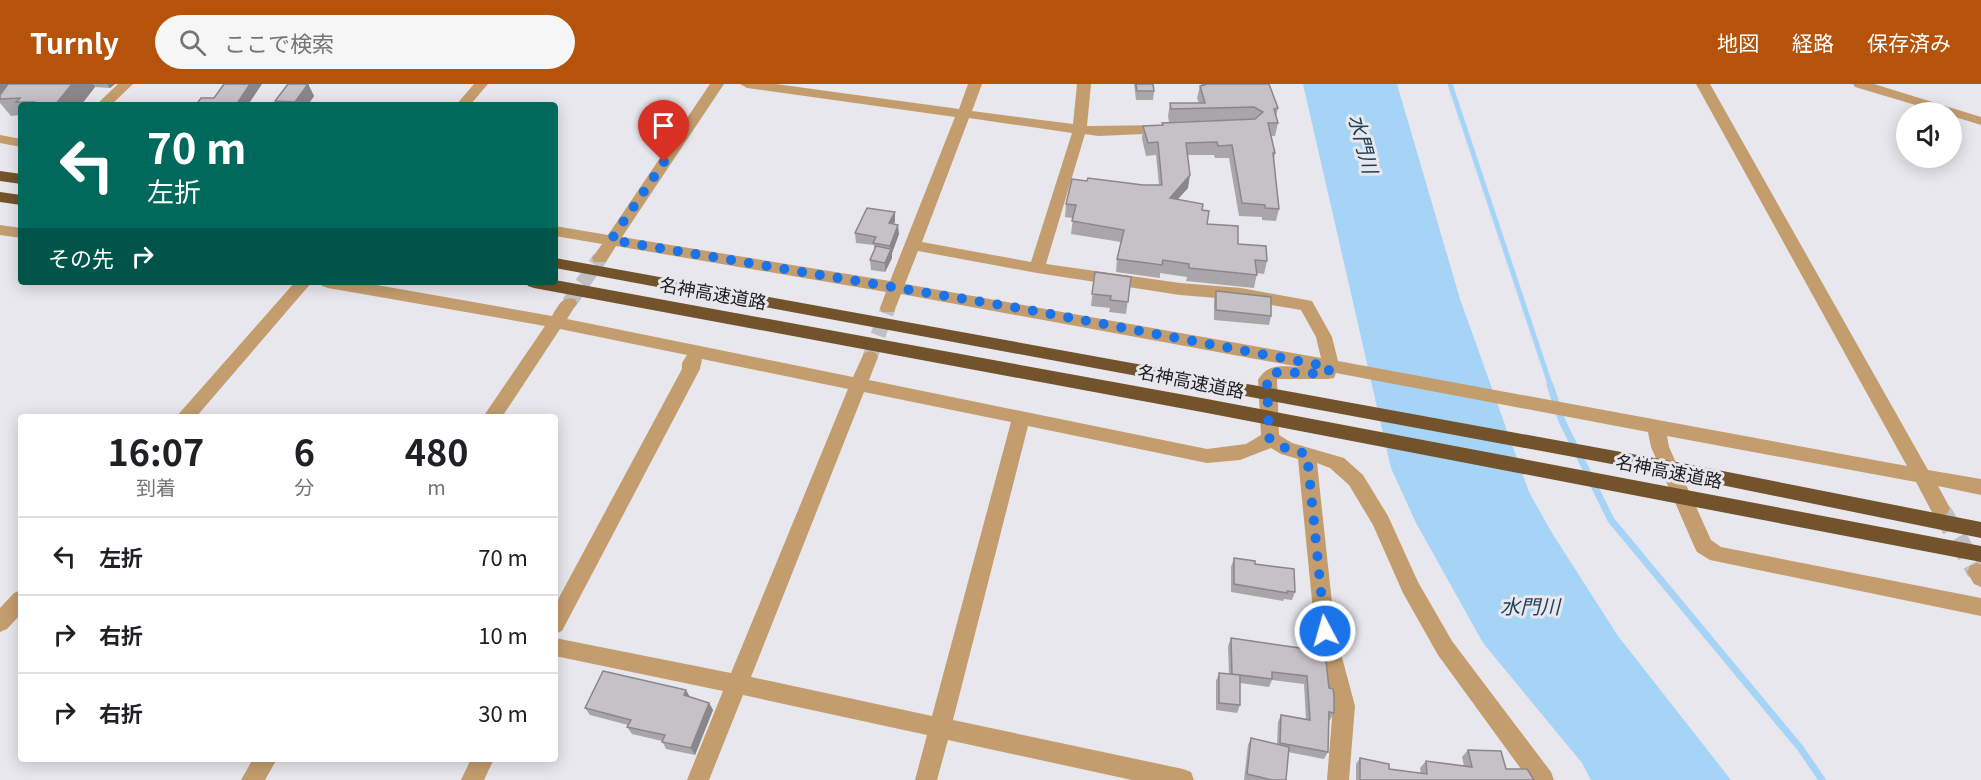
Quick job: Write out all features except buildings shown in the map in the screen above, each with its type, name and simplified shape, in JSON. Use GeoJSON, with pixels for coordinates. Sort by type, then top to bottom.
{"type":"FeatureCollection","features":[{"type":"Feature","properties":{"kind":"highway"},"geometry":{"type":"LineString","coordinates":[[0,171],[18,174]]}},
{"type":"Feature","properties":{"kind":"highway"},"geometry":{"type":"LineString","coordinates":[[0,176],[18,179]]}},
{"type":"Feature","properties":{"kind":"highway"},"geometry":{"type":"LineString","coordinates":[[0,196],[18,199]]}},
{"type":"Feature","properties":{"kind":"highway","name":"名神高速道路"},"geometry":{"type":"LineString","coordinates":[[558,264],[1686,471],[1981,530]]}},
{"type":"Feature","properties":{"kind":"highway","name":"名神高速道路"},"geometry":{"type":"LineString","coordinates":[[550,285],[1690,498],[1980,568]]}},
{"type":"Feature","properties":{"kind":"street"},"geometry":{"type":"LineString","coordinates":[[106,102],[126,84]]}},
{"type":"Feature","properties":{"kind":"street"},"geometry":{"type":"LineString","coordinates":[[466,102],[481,84]]}},
{"type":"Feature","properties":{"kind":"street"},"geometry":{"type":"LineString","coordinates":[[600,258],[717,84]]}},
{"type":"Feature","properties":{"kind":"street"},"geometry":{"type":"LineString","coordinates":[[747,84],[1098,132],[1180,129]]}},
{"type":"Feature","properties":{"kind":"street"},"geometry":{"type":"LineString","coordinates":[[888,308],[975,84]]}},
{"type":"Feature","properties":{"kind":"street"},"geometry":{"type":"LineString","coordinates":[[1037,268],[1080,128],[1084,84]]}},
{"type":"Feature","properties":{"kind":"street"},"geometry":{"type":"LineString","coordinates":[[1703,84],[1940,508]]}},
{"type":"Feature","properties":{"kind":"street"},"geometry":{"type":"LineString","coordinates":[[1860,84],[1981,121]]}},
{"type":"Feature","properties":{"kind":"street"},"geometry":{"type":"LineString","coordinates":[[0,140],[18,143]]}},
{"type":"Feature","properties":{"kind":"street"},"geometry":{"type":"LineString","coordinates":[[0,230],[18,232]]}},
{"type":"Feature","properties":{"kind":"street"},"geometry":{"type":"LineString","coordinates":[[558,231],[896,287],[1981,487]]}},
{"type":"Feature","properties":{"kind":"street"},"geometry":{"type":"LineString","coordinates":[[345,285],[699,350],[1207,456],[1242,453],[1262,446],[1269,438],[1267,380],[1272,373],[1291,371],[1314,375],[1328,373],[1330,367],[1329,356],[1316,318],[1306,305],[1241,294],[1180,290],[1037,268],[912,245]]}},
{"type":"Feature","properties":{"kind":"street"},"geometry":{"type":"LineString","coordinates":[[188,414],[301,285]]}},
{"type":"Feature","properties":{"kind":"street"},"geometry":{"type":"LineString","coordinates":[[494,414],[569,303]]}},
{"type":"Feature","properties":{"kind":"street"},"geometry":{"type":"LineString","coordinates":[[558,619],[699,350]]}},
{"type":"Feature","properties":{"kind":"street"},"geometry":{"type":"LineString","coordinates":[[698,780],[870,357]]}},
{"type":"Feature","properties":{"kind":"street"},"geometry":{"type":"LineString","coordinates":[[926,780],[1021,417]]}},
{"type":"Feature","properties":{"kind":"street"},"geometry":{"type":"LineString","coordinates":[[1656,427],[1660,447],[1704,546],[1717,554],[1981,607]]}},
{"type":"Feature","properties":{"kind":"street"},"geometry":{"type":"LineString","coordinates":[[1269,438],[1287,449],[1337,464],[1356,480],[1381,522],[1410,587],[1445,648],[1543,780]]}},
{"type":"Feature","properties":{"kind":"street"},"geometry":{"type":"LineString","coordinates":[[1307,454],[1325,631],[1344,706],[1338,780]]}},
{"type":"Feature","properties":{"kind":"street"},"geometry":{"type":"LineString","coordinates":[[0,623],[18,602]]}},
{"type":"Feature","properties":{"kind":"street"},"geometry":{"type":"LineString","coordinates":[[558,648],[1183,780]]}},
{"type":"Feature","properties":{"kind":"street"},"geometry":{"type":"LineString","coordinates":[[252,780],[264,762]]}},
{"type":"Feature","properties":{"kind":"street"},"geometry":{"type":"LineString","coordinates":[[472,780],[481,762]]}},
{"type":"Feature","properties":{"kind":"water","name":"水門川"},"geometry":{"type":"Polygon","coordinates":[[[1303,84],[1397,84],[1460,299],[1529,492],[1552,533],[1618,636],[1731,780],[1591,780],[1582,763],[1483,643],[1415,521],[1391,468],[1303,84]]]}},
{"type":"Feature","properties":{"kind":"waterway"},"geometry":{"type":"LineString","coordinates":[[1450,84],[1551,387]]}},
{"type":"Feature","properties":{"kind":"waterway"},"geometry":{"type":"LineString","coordinates":[[1550,385],[1562,421],[1611,520],[1801,749],[1822,780]]}},
{"type":"Feature","properties":{"kind":"tunnel"},"geometry":{"type":"LineString","coordinates":[[569,303],[600,258]]}},
{"type":"Feature","properties":{"kind":"tunnel"},"geometry":{"type":"LineString","coordinates":[[870,357],[888,308]]}},
{"type":"Feature","properties":{"kind":"tunnel"},"geometry":{"type":"LineString","coordinates":[[1942,512],[1977,572]]}},
{"type":"Feature","properties":{"kind":"route"},"geometry":{"type":"LineString","coordinates":[[664,162],[611,240],[1024,309],[1330,367],[1328,373],[1314,375],[1291,371],[1272,373],[1267,380],[1269,438],[1287,449],[1307,454],[1325,631]]}}]}
